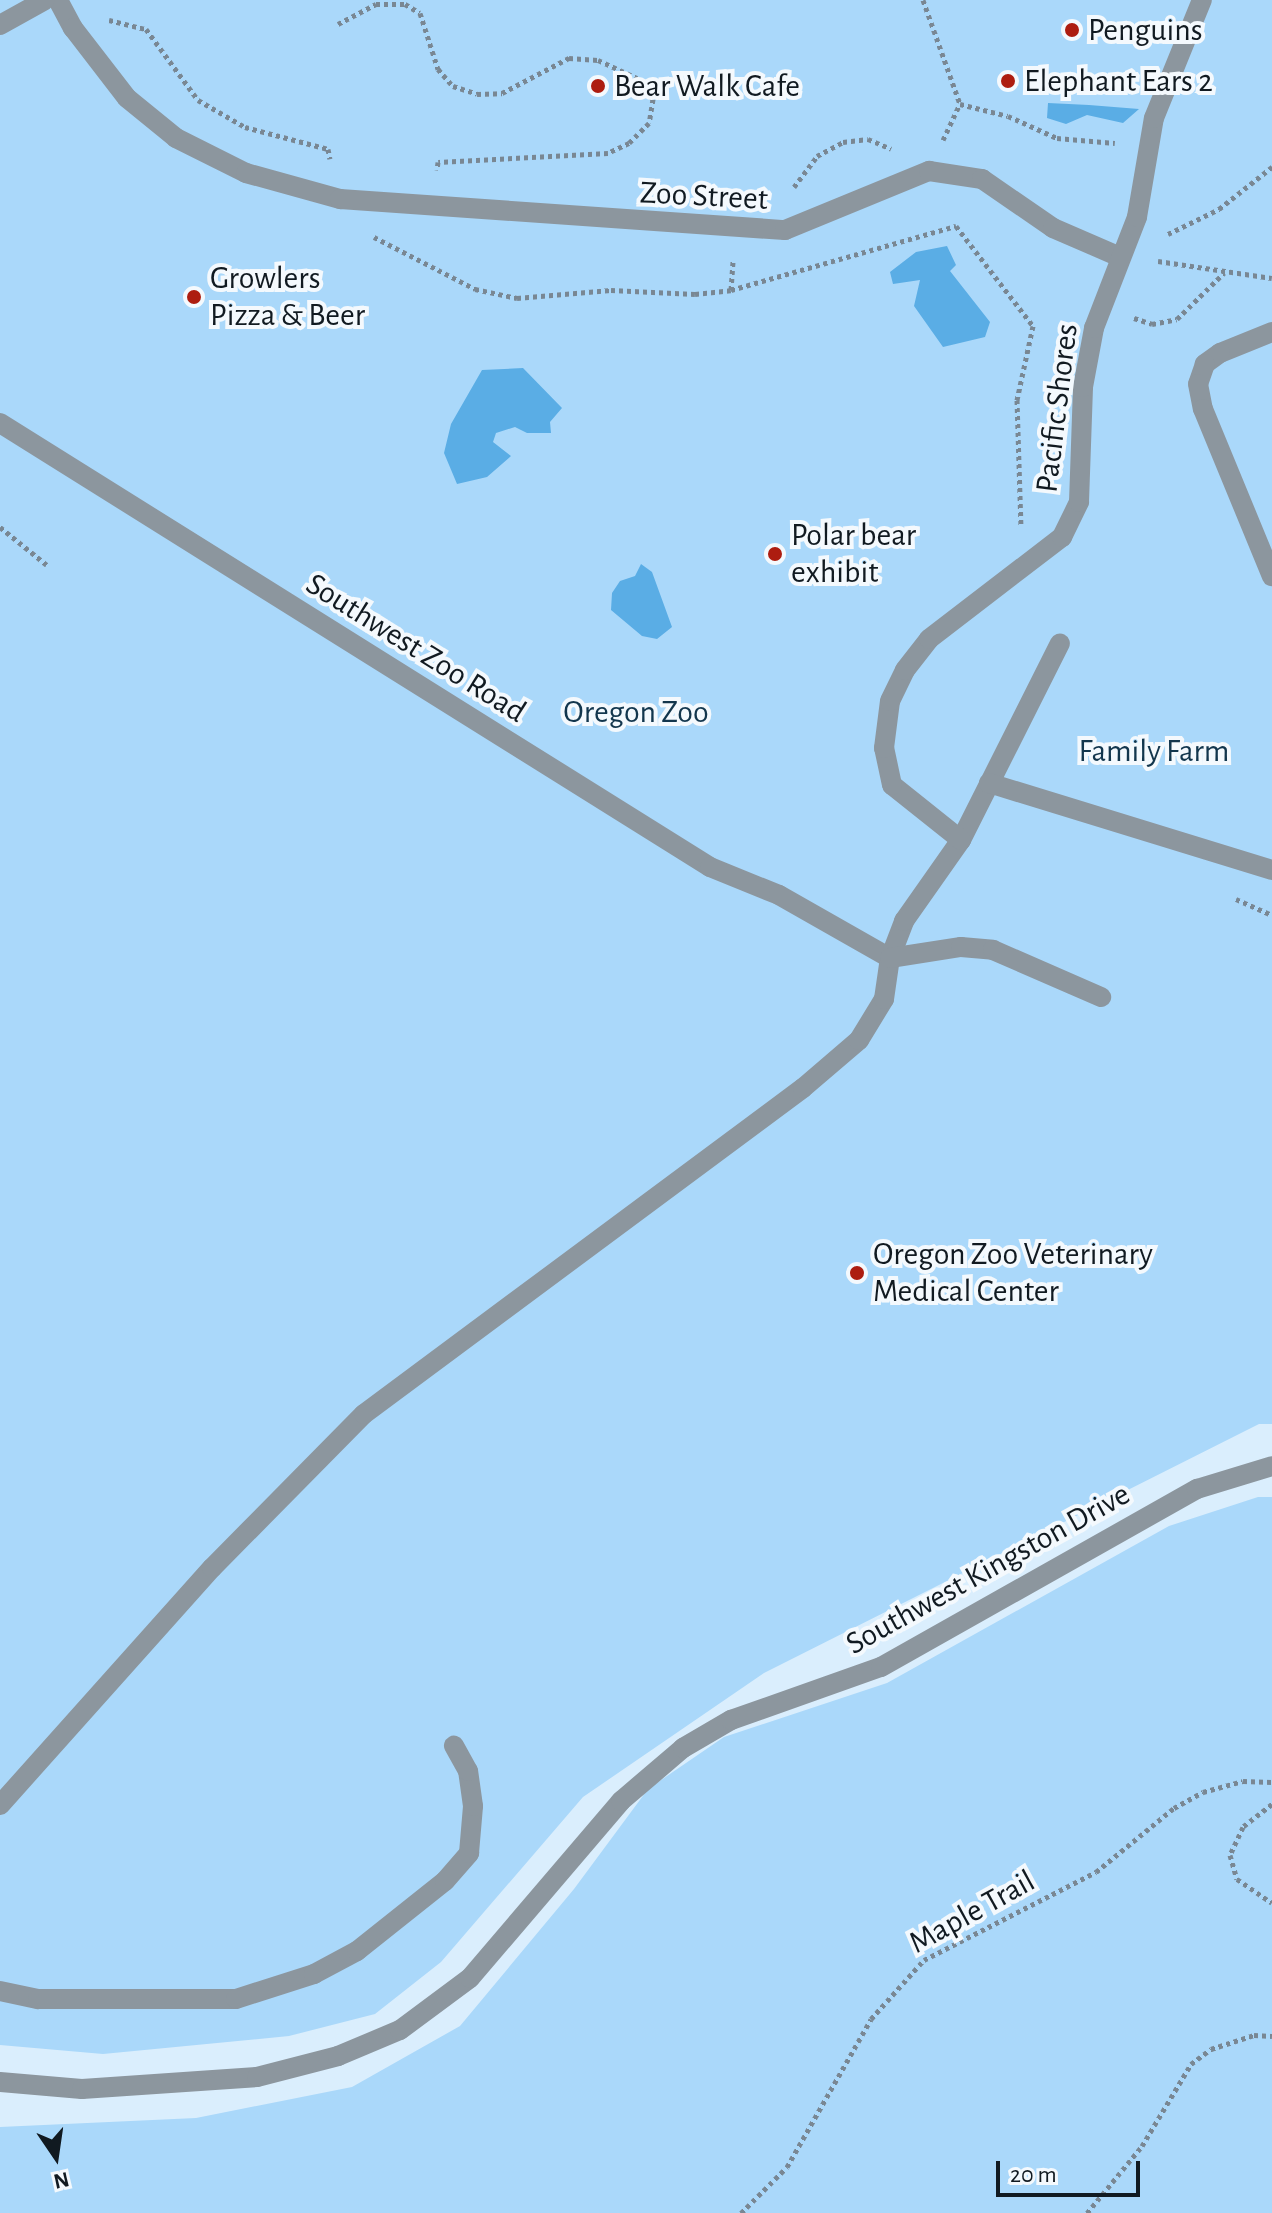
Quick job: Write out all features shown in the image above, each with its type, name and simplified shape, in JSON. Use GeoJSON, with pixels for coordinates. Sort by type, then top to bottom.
{"type":"FeatureCollection","features":[{"type":"Feature","properties":{"kind":"street"},"geometry":{"type":"LineString","coordinates":[[0,25],[45,0]]}},
{"type":"Feature","properties":{"kind":"street","name":"Zoo Street"},"geometry":{"type":"LineString","coordinates":[[58,0],[73,28],[127,98],[176,138],[246,173],[340,199],[785,230],[929,171]]}},
{"type":"Feature","properties":{"kind":"street"},"geometry":{"type":"LineString","coordinates":[[929,171],[982,179],[1053,228],[1120,257],[1139,208],[1147,140],[1202,0]]}},
{"type":"Feature","properties":{"kind":"street","name":"Pacific Shores"},"geometry":{"type":"LineString","coordinates":[[961,840],[892,785],[884,748],[890,701],[929,639],[1023,563],[1062,537],[1079,502],[1083,387],[1094,328],[1120,257]]}},
{"type":"Feature","properties":{"kind":"street"},"geometry":{"type":"LineString","coordinates":[[1272,332],[1205,364],[1198,384],[1203,409],[1272,576]]}},
{"type":"Feature","properties":{"kind":"street","name":"Southwest Zoo Road"},"geometry":{"type":"LineString","coordinates":[[0,423],[710,867],[779,895],[890,958]]}},
{"type":"Feature","properties":{"kind":"street"},"geometry":{"type":"LineString","coordinates":[[0,1805],[212,1568],[364,1414],[803,1088],[859,1040],[884,999],[890,958],[904,921],[961,840],[1060,643]]}},
{"type":"Feature","properties":{"kind":"street"},"geometry":{"type":"LineString","coordinates":[[989,783],[1272,870]]}},
{"type":"Feature","properties":{"kind":"street"},"geometry":{"type":"LineString","coordinates":[[890,958],[961,947],[993,950],[1101,997]]}},
{"type":"Feature","properties":{"kind":"street","name":"Southwest Kingston Drive"},"geometry":{"type":"LineString","coordinates":[[0,2082],[82,2089],[257,2077],[338,2056],[400,2030],[470,1978],[621,1801],[683,1748],[731,1720],[881,1667],[1197,1489],[1272,1466]]}},
{"type":"Feature","properties":{"kind":"street"},"geometry":{"type":"LineString","coordinates":[[0,1991],[38,1999],[236,1999],[314,1974],[357,1951],[445,1881],[469,1853],[473,1806],[468,1771],[454,1746]]}},
{"type":"Feature","properties":{"kind":"path"},"geometry":{"type":"LineString","coordinates":[[923,0],[960,104],[929,171]]}},
{"type":"Feature","properties":{"kind":"path"},"geometry":{"type":"LineString","coordinates":[[338,24],[376,4],[405,4],[420,13],[438,69],[453,86],[477,94],[502,93],[569,58],[598,60],[637,78],[653,99],[649,123],[629,143],[608,153],[438,162],[430,207]]}},
{"type":"Feature","properties":{"kind":"path"},"geometry":{"type":"LineString","coordinates":[[73,28],[120,19],[146,29],[198,100],[245,127],[328,149],[340,199],[359,230],[475,289],[517,298],[611,290],[695,294],[731,290],[956,226],[1033,326],[1017,400],[1023,563]]}},
{"type":"Feature","properties":{"kind":"path"},"geometry":{"type":"LineString","coordinates":[[960,104],[1081,144],[1147,140]]}},
{"type":"Feature","properties":{"kind":"path"},"geometry":{"type":"LineString","coordinates":[[1219,209],[1272,167]]}},
{"type":"Feature","properties":{"kind":"path"},"geometry":{"type":"LineString","coordinates":[[1120,257],[1272,278]]}},
{"type":"Feature","properties":{"kind":"path"},"geometry":{"type":"LineString","coordinates":[[731,290],[732,264]]}},
{"type":"Feature","properties":{"kind":"path"},"geometry":{"type":"LineString","coordinates":[[1126,315],[1152,324],[1177,319],[1225,272]]}},
{"type":"Feature","properties":{"kind":"path"},"geometry":{"type":"LineString","coordinates":[[0,527],[47,565]]}},
{"type":"Feature","properties":{"kind":"path","name":"Maple Trail"},"geometry":{"type":"LineString","coordinates":[[741,2213],[787,2167],[871,2019],[924,1960],[1096,1872],[1174,1808],[1203,1792],[1243,1781],[1272,1782]]}},
{"type":"Feature","properties":{"kind":"path"},"geometry":{"type":"LineString","coordinates":[[1272,1804],[1243,1827],[1230,1855],[1237,1879],[1272,1903]]}},
{"type":"Feature","properties":{"kind":"path"},"geometry":{"type":"LineString","coordinates":[[1087,2213],[1142,2146],[1191,2064],[1211,2049],[1254,2035],[1272,2036]]}},
{"type":"Feature","properties":{"kind":"green space","name":"Oregon Zoo"},"geometry":{"type":"Polygon","coordinates":[[[0,0],[1272,0],[1272,1424],[1259,1424],[764,1673],[583,1797],[441,1962],[375,2014],[289,2036],[103,2054],[0,2045],[0,0]]]}},
{"type":"Feature","properties":{"kind":"green space"},"geometry":{"type":"Polygon","coordinates":[[[1258,1497],[1272,1497],[1272,2213],[0,2213],[0,2127],[196,2118],[352,2087],[460,2026],[574,1889],[648,1789],[724,1737],[887,1683],[1169,1526],[1258,1497]]]}},
{"type":"Feature","properties":{"kind":"shaded area"},"geometry":{"type":"Polygon","coordinates":[[[1048,103],[1139,109],[1123,123],[1087,115],[1066,124],[1047,118],[1048,103]]]}},
{"type":"Feature","properties":{"kind":"shaded area"},"geometry":{"type":"Polygon","coordinates":[[[947,246],[956,265],[950,271],[990,322],[985,337],[943,347],[914,306],[920,280],[893,284],[890,272],[916,252],[947,246]]]}},
{"type":"Feature","properties":{"kind":"shaded area"},"geometry":{"type":"Polygon","coordinates":[[[523,368],[562,408],[550,422],[551,433],[527,433],[515,427],[496,433],[493,442],[511,456],[487,477],[457,484],[444,453],[451,424],[482,370],[523,368]]]}},
{"type":"Feature","properties":{"kind":"shaded area"},"geometry":{"type":"Polygon","coordinates":[[[641,564],[652,572],[672,627],[657,639],[642,636],[611,610],[612,593],[620,581],[635,576],[641,564]]]}},
{"type":"Feature","properties":{"kind":"place","name":"Penguins"},"geometry":{"type":"Point","coordinates":[1072,30]}},
{"type":"Feature","properties":{"kind":"place","name":"Elephant Ears 2"},"geometry":{"type":"Point","coordinates":[1008,81]}},
{"type":"Feature","properties":{"kind":"place","name":"Bear Walk Cafe"},"geometry":{"type":"Point","coordinates":[598,86]}},
{"type":"Feature","properties":{"kind":"place","name":"Growlers Pizza & Beer"},"geometry":{"type":"Point","coordinates":[194,297]}},
{"type":"Feature","properties":{"kind":"place","name":"Polar bear exhibit"},"geometry":{"type":"Point","coordinates":[775,554]}},
{"type":"Feature","properties":{"kind":"place","name":"Oregon Zoo Veterinary Medical Center"},"geometry":{"type":"Point","coordinates":[857,1273]}},
{"type":"Feature","properties":{"kind":"park label","name":"Family Farm"},"geometry":{"type":"Point","coordinates":[1154,751]}}]}
